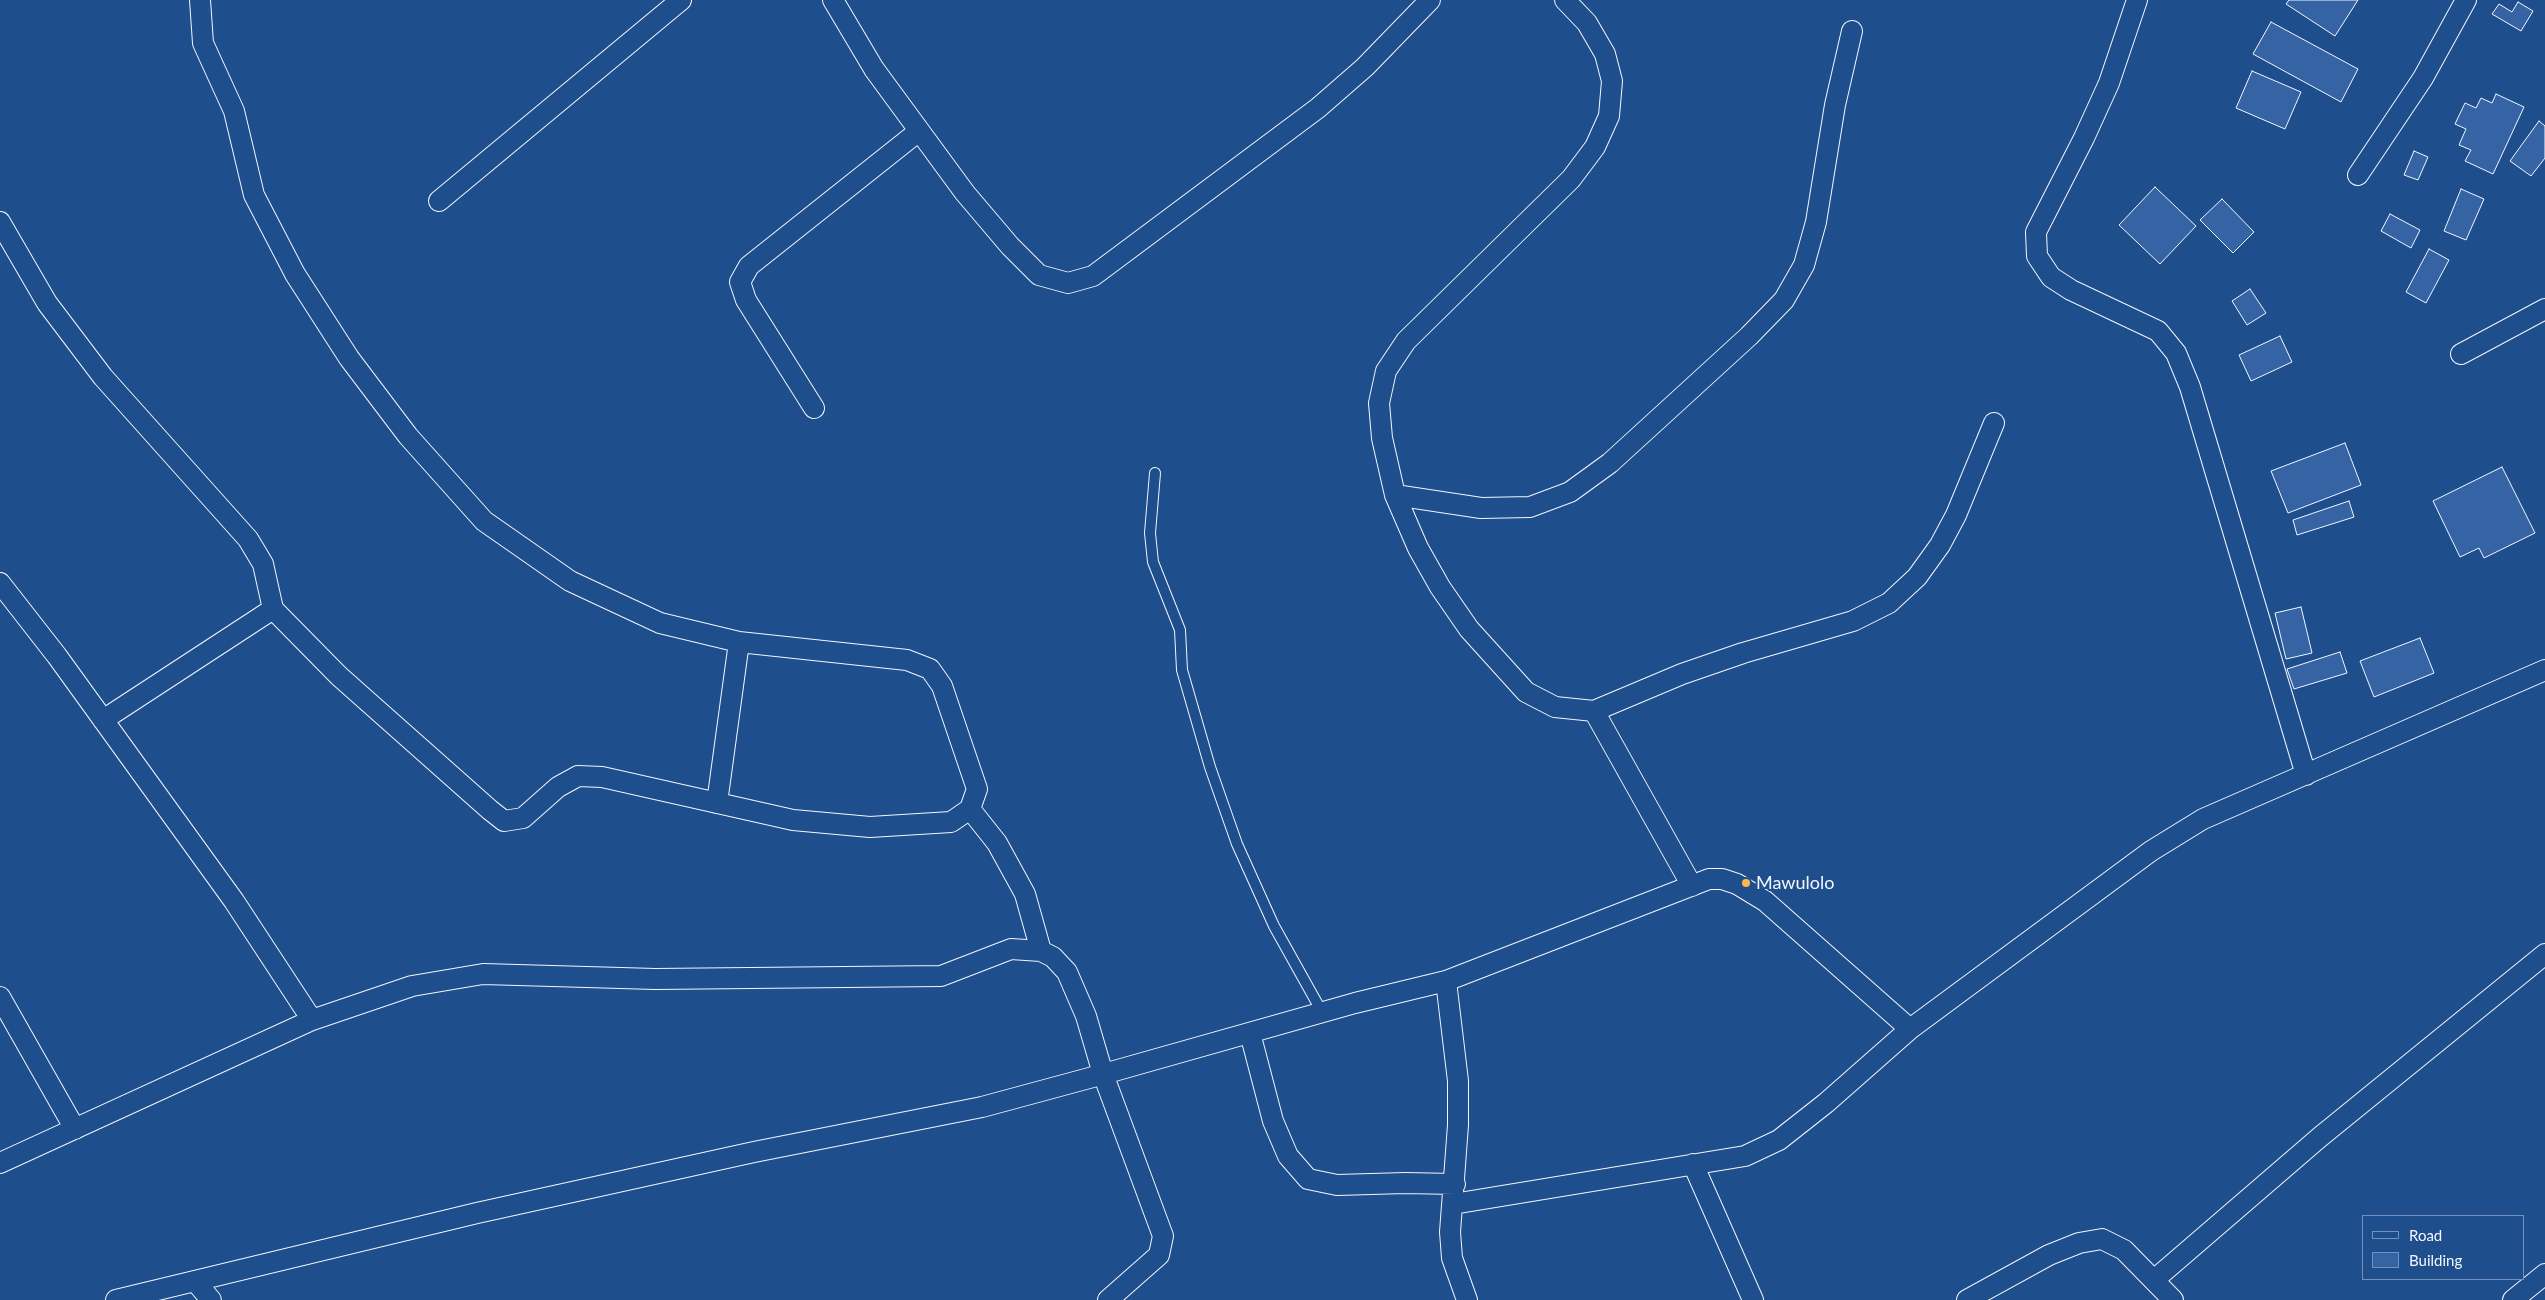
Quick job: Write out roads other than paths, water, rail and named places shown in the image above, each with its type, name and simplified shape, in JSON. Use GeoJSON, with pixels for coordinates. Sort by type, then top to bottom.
{"type":"FeatureCollection","features":[{"type":"Feature","properties":{"kind":"street"},"geometry":{"type":"LineString","coordinates":[[0,222],[47,303],[103,376],[248,539],[263,564],[273,609],[338,676],[504,821],[523,818],[558,787],[578,776],[602,777],[793,820],[870,827],[951,822],[970,809],[977,789],[942,686],[930,669],[907,660],[740,642],[660,623],[570,581],[484,521],[408,436],[349,358],[300,282],[254,195],[234,111],[203,43],[200,0]]}},
{"type":"Feature","properties":{"kind":"street"},"geometry":{"type":"LineString","coordinates":[[439,201],[681,0]]}},
{"type":"Feature","properties":{"kind":"street"},"geometry":{"type":"LineString","coordinates":[[833,0],[874,69],[919,131],[1010,246],[1039,275],[1068,283],[1093,276],[1318,108],[1365,67],[1430,0]]}},
{"type":"Feature","properties":{"kind":"street"},"geometry":{"type":"LineString","coordinates":[[1565,0],[1587,24],[1605,54],[1612,81],[1609,116],[1595,147],[1571,180],[1406,341],[1386,371],[1379,403],[1382,438],[1395,495],[1418,548],[1440,587],[1468,629],[1526,692],[1555,707],[1594,711],[1682,674],[1743,653],[1853,621],[1889,603],[1917,577],[1940,546],[1956,515],[1994,423]]}},
{"type":"Feature","properties":{"kind":"street"},"geometry":{"type":"LineString","coordinates":[[2137,0],[2109,83],[2084,138],[2036,232],[2037,256],[2051,278],[2158,331],[2176,353],[2190,386],[2306,775]]}},
{"type":"Feature","properties":{"kind":"street"},"geometry":{"type":"LineString","coordinates":[[2358,175],[2423,78],[2466,0]]}},
{"type":"Feature","properties":{"kind":"street"},"geometry":{"type":"LineString","coordinates":[[1395,495],[1481,508],[1530,507],[1570,492],[1610,463],[1749,336],[1784,300],[1804,265],[1816,222],[1835,105],[1852,31]]}},
{"type":"Feature","properties":{"kind":"street"},"geometry":{"type":"LineString","coordinates":[[814,408],[746,300],[740,282],[749,266],[919,131]]}},
{"type":"Feature","properties":{"kind":"street"},"geometry":{"type":"LineString","coordinates":[[2461,354],[2545,310]]}},
{"type":"Feature","properties":{"kind":"street"},"geometry":{"type":"LineString","coordinates":[[0,583],[103,720],[234,901],[312,1020]]}},
{"type":"Feature","properties":{"kind":"street"},"geometry":{"type":"LineString","coordinates":[[103,720],[273,609]]}},
{"type":"Feature","properties":{"kind":"street"},"geometry":{"type":"LineString","coordinates":[[717,803],[740,642]]}},
{"type":"Feature","properties":{"kind":"street"},"geometry":{"type":"LineString","coordinates":[[1453,1204],[1745,1156],[1779,1140],[1826,1103],[1910,1029],[2151,851],[2204,819],[2545,670]]}},
{"type":"Feature","properties":{"kind":"street"},"geometry":{"type":"LineString","coordinates":[[1594,711],[1692,886]]}},
{"type":"Feature","properties":{"kind":"street"},"geometry":{"type":"LineString","coordinates":[[970,809],[997,844],[1025,894],[1041,951]]}},
{"type":"Feature","properties":{"kind":"street"},"geometry":{"type":"LineString","coordinates":[[116,1300],[535,1200],[754,1152],[982,1106],[1104,1074],[1322,1012],[1446,980],[1710,879],[1722,879],[1737,884],[1765,901],[1910,1029]]}},
{"type":"Feature","properties":{"kind":"street"},"geometry":{"type":"LineString","coordinates":[[0,1163],[312,1020],[412,986],[484,974],[655,979],[931,977],[941,976],[1011,949],[1041,951],[1053,958],[1067,972],[1086,1016],[1104,1074],[1163,1236],[1159,1256],[1108,1300]]}},
{"type":"Feature","properties":{"kind":"street"},"geometry":{"type":"LineString","coordinates":[[2154,1280],[2320,1137],[2545,954]]}},
{"type":"Feature","properties":{"kind":"street"},"geometry":{"type":"LineString","coordinates":[[1446,980],[1458,1081],[1455,1184],[1450,1232],[1452,1258],[1467,1300]]}},
{"type":"Feature","properties":{"kind":"street"},"geometry":{"type":"LineString","coordinates":[[0,996],[75,1129]]}},
{"type":"Feature","properties":{"kind":"street"},"geometry":{"type":"LineString","coordinates":[[1250,1033],[1273,1121],[1288,1156],[1308,1179],[1337,1185],[1455,1184]]}},
{"type":"Feature","properties":{"kind":"street"},"geometry":{"type":"LineString","coordinates":[[1693,1164],[1753,1300]]}},
{"type":"Feature","properties":{"kind":"street"},"geometry":{"type":"LineString","coordinates":[[1967,1300],[2049,1255],[2079,1243],[2102,1239],[2124,1250],[2173,1300]]}},
{"type":"Feature","properties":{"kind":"street"},"geometry":{"type":"LineString","coordinates":[[2513,1300],[2545,1274]]}},
{"type":"Feature","properties":{"kind":"street"},"geometry":{"type":"LineString","coordinates":[[196,1281],[211,1300]]}},
{"type":"Feature","properties":{"kind":"lane"},"geometry":{"type":"LineString","coordinates":[[1155,472],[1150,533],[1152,562],[1180,630],[1182,670],[1210,767],[1237,844],[1274,926],[1322,1012]]}},
{"type":"Feature","properties":{"kind":"place","name":"Mawulolo"},"geometry":{"type":"Point","coordinates":[1746,883]}}]}
